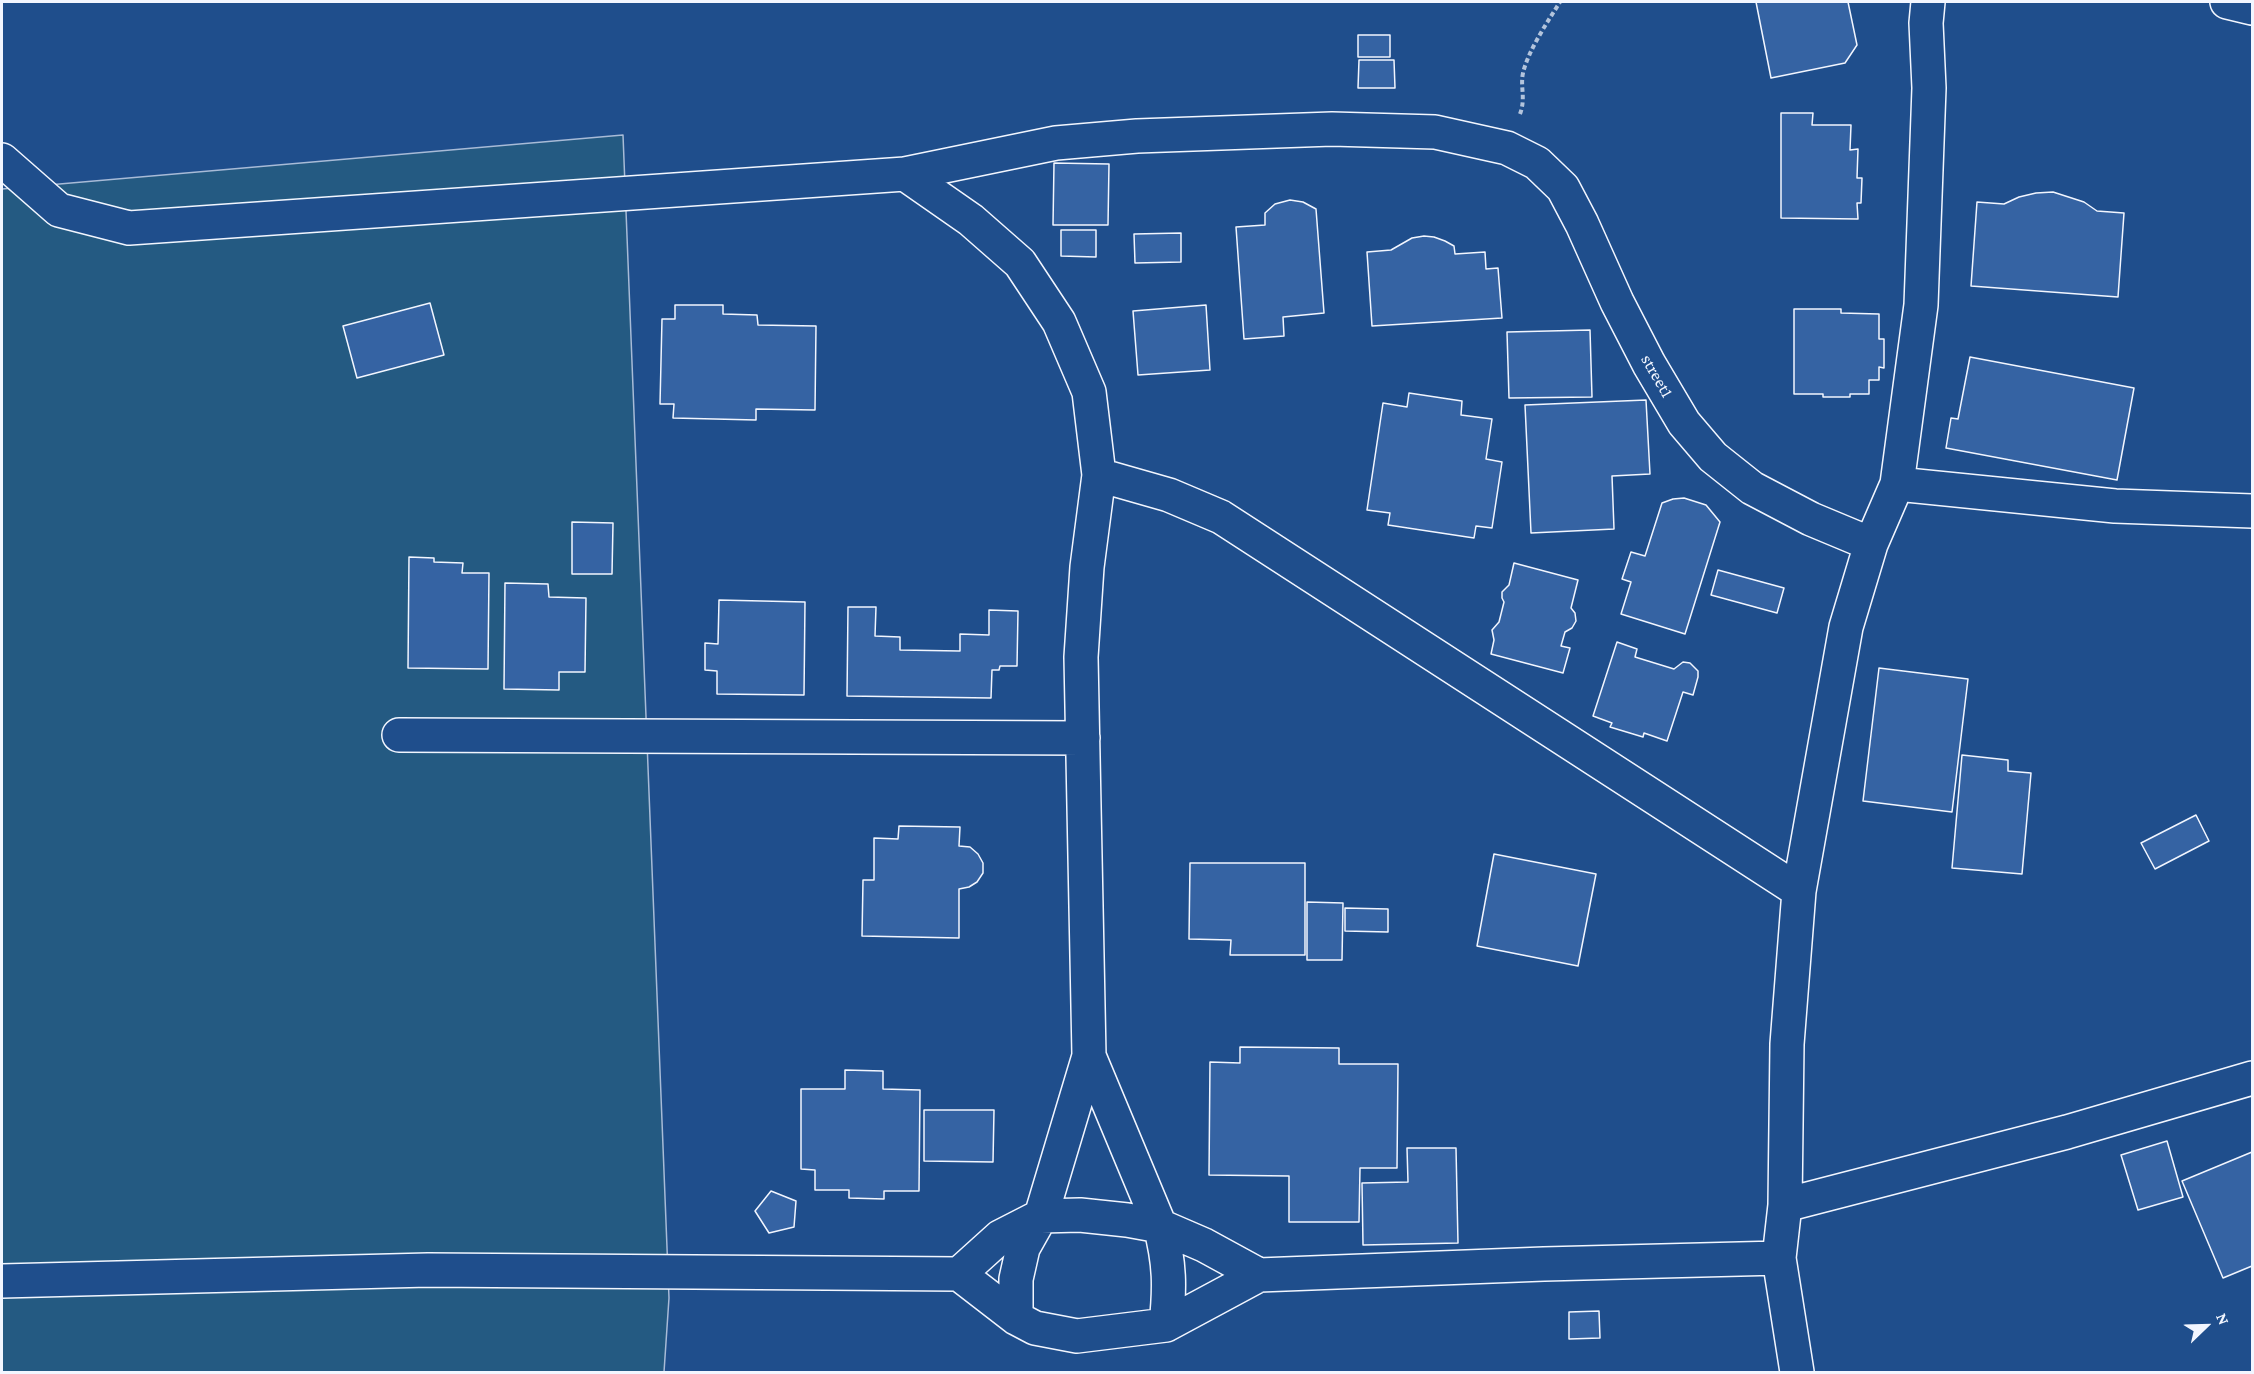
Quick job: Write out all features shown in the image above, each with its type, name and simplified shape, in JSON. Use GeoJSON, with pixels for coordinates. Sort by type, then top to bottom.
{"type":"FeatureCollection","features":[{"type":"Feature","properties":{"kind":"street"},"geometry":{"type":"LineString","coordinates":[[1797,1372],[1779,1258],[1785,1205],[1787,1044],[1799,891],[1846,627],[1871,544],[1896,484],[1921,304],[1929,88],[1926,23],[1928,2]]}},
{"type":"Feature","properties":{"kind":"street"},"geometry":{"type":"LineString","coordinates":[[2227,2],[2253,8]]}},
{"type":"Feature","properties":{"kind":"street","name":"street1"},"geometry":{"type":"LineString","coordinates":[[2,160],[59,210],[129,228],[905,174],[1056,142],[1137,136],[1332,129],[1435,132],[1507,148],[1537,163],[1563,188],[1582,224],[1617,303],[1649,364],[1684,423],[1713,457],[1752,488],[1811,519],[1871,544]]}},
{"type":"Feature","properties":{"kind":"street"},"geometry":{"type":"LineString","coordinates":[[905,174],[971,220],[1020,263],[1059,322],[1089,392],[1099,475],[1087,567],[1081,657],[1089,1056],[1041,1216],[1023,1248],[1016,1279],[1016,1318]]}},
{"type":"Feature","properties":{"kind":"street"},"geometry":{"type":"LineString","coordinates":[[1099,475],[1169,495],[1221,517],[1799,891]]}},
{"type":"Feature","properties":{"kind":"street"},"geometry":{"type":"LineString","coordinates":[[1896,484],[2115,506],[2253,511]]}},
{"type":"Feature","properties":{"kind":"street"},"geometry":{"type":"LineString","coordinates":[[399,735],[1083,738]]}},
{"type":"Feature","properties":{"kind":"street"},"geometry":{"type":"LineString","coordinates":[[1089,1056],[1160,1226],[1167,1251],[1170,1287],[1166,1325]]}},
{"type":"Feature","properties":{"kind":"street"},"geometry":{"type":"LineString","coordinates":[[1785,1205],[2067,1132],[2253,1078]]}},
{"type":"Feature","properties":{"kind":"street"},"geometry":{"type":"LineString","coordinates":[[959,1274],[1000,1237],[1041,1216],[1080,1215],[1160,1226],[1204,1245],[1260,1275]]}},
{"type":"Feature","properties":{"kind":"street"},"geometry":{"type":"LineString","coordinates":[[2,1281],[428,1270],[959,1274],[1016,1318],[1035,1328],[1077,1336],[1166,1325],[1260,1275],[1779,1258]]}},
{"type":"Feature","properties":{"kind":"path"},"geometry":{"type":"LineString","coordinates":[[1507,148],[1524,103],[1523,73],[1539,37],[1560,2]]}},
{"type":"Feature","properties":{"kind":"shaded area"},"geometry":{"type":"Polygon","coordinates":[[[623,135],[669,1298],[664,1372],[2,1372],[2,189],[623,135]]]}},
{"type":"Feature","properties":{"kind":"building"},"geometry":{"type":"Polygon","coordinates":[[[1756,2],[1848,2],[1857,45],[1845,63],[1771,78],[1756,2]]]}},
{"type":"Feature","properties":{"kind":"building"},"geometry":{"type":"Polygon","coordinates":[[[1358,35],[1390,35],[1390,57],[1358,57],[1358,35]]]}},
{"type":"Feature","properties":{"kind":"building"},"geometry":{"type":"Polygon","coordinates":[[[1359,60],[1394,60],[1395,88],[1358,88],[1359,60]]]}},
{"type":"Feature","properties":{"kind":"building"},"geometry":{"type":"Polygon","coordinates":[[[1781,113],[1813,113],[1812,125],[1851,125],[1850,150],[1858,149],[1857,178],[1862,178],[1861,203],[1857,203],[1858,219],[1781,218],[1781,113]]]}},
{"type":"Feature","properties":{"kind":"building"},"geometry":{"type":"Polygon","coordinates":[[[1054,163],[1109,164],[1108,225],[1053,225],[1054,163]]]}},
{"type":"Feature","properties":{"kind":"building"},"geometry":{"type":"Polygon","coordinates":[[[2053,192],[2084,202],[2097,211],[2124,213],[2118,297],[1971,286],[1977,202],[2004,204],[2019,197],[2053,192]]]}},
{"type":"Feature","properties":{"kind":"building"},"geometry":{"type":"Polygon","coordinates":[[[1290,200],[1303,202],[1316,209],[1324,313],[1283,317],[1284,336],[1244,339],[1236,227],[1265,225],[1265,213],[1275,204],[1290,200]]]}},
{"type":"Feature","properties":{"kind":"building"},"geometry":{"type":"Polygon","coordinates":[[[1061,230],[1096,230],[1096,257],[1061,256],[1061,230]]]}},
{"type":"Feature","properties":{"kind":"building"},"geometry":{"type":"Polygon","coordinates":[[[1181,233],[1181,262],[1135,263],[1134,234],[1181,233]]]}},
{"type":"Feature","properties":{"kind":"building"},"geometry":{"type":"Polygon","coordinates":[[[1434,237],[1454,246],[1455,254],[1485,252],[1486,269],[1498,268],[1502,318],[1372,326],[1367,252],[1391,250],[1412,238],[1434,237]]]}},
{"type":"Feature","properties":{"kind":"building"},"geometry":{"type":"Polygon","coordinates":[[[430,303],[444,355],[357,378],[343,326],[430,303]]]}},
{"type":"Feature","properties":{"kind":"building"},"geometry":{"type":"Polygon","coordinates":[[[675,305],[723,305],[723,314],[757,315],[758,325],[816,326],[815,410],[756,409],[756,420],[673,418],[674,404],[660,404],[662,319],[675,319],[675,305]]]}},
{"type":"Feature","properties":{"kind":"building"},"geometry":{"type":"Polygon","coordinates":[[[1206,305],[1210,370],[1138,375],[1133,311],[1206,305]]]}},
{"type":"Feature","properties":{"kind":"building"},"geometry":{"type":"Polygon","coordinates":[[[1794,309],[1841,309],[1841,313],[1879,314],[1879,339],[1884,339],[1884,368],[1879,367],[1879,380],[1869,380],[1869,394],[1823,397],[1823,394],[1794,394],[1794,309]]]}},
{"type":"Feature","properties":{"kind":"building"},"geometry":{"type":"Polygon","coordinates":[[[1590,330],[1592,397],[1509,398],[1507,332],[1590,330]]]}},
{"type":"Feature","properties":{"kind":"building"},"geometry":{"type":"Polygon","coordinates":[[[1970,357],[2134,388],[2117,480],[1946,448],[1951,418],[1958,419],[1970,357]]]}},
{"type":"Feature","properties":{"kind":"building"},"geometry":{"type":"Polygon","coordinates":[[[1409,393],[1462,401],[1461,415],[1492,419],[1486,459],[1502,462],[1492,528],[1476,526],[1474,538],[1388,525],[1390,513],[1367,510],[1383,403],[1407,407],[1409,393]]]}},
{"type":"Feature","properties":{"kind":"building"},"geometry":{"type":"Polygon","coordinates":[[[1646,400],[1650,474],[1612,476],[1614,529],[1531,533],[1525,405],[1646,400]]]}},
{"type":"Feature","properties":{"kind":"building"},"geometry":{"type":"Polygon","coordinates":[[[1684,498],[1706,505],[1720,522],[1685,634],[1621,614],[1631,582],[1622,579],[1631,552],[1645,556],[1662,503],[1684,498]]]}},
{"type":"Feature","properties":{"kind":"building"},"geometry":{"type":"Polygon","coordinates":[[[572,522],[613,523],[612,574],[572,574],[572,522]]]}},
{"type":"Feature","properties":{"kind":"building"},"geometry":{"type":"Polygon","coordinates":[[[409,557],[434,558],[434,562],[463,563],[462,573],[489,573],[488,669],[408,668],[409,557]]]}},
{"type":"Feature","properties":{"kind":"building"},"geometry":{"type":"Polygon","coordinates":[[[1514,563],[1578,580],[1571,608],[1575,613],[1576,621],[1572,628],[1565,632],[1561,646],[1570,648],[1563,673],[1491,654],[1494,640],[1492,630],[1499,622],[1504,602],[1502,592],[1509,585],[1514,563]]]}},
{"type":"Feature","properties":{"kind":"building"},"geometry":{"type":"Polygon","coordinates":[[[1718,570],[1784,588],[1777,613],[1711,595],[1718,570]]]}},
{"type":"Feature","properties":{"kind":"building"},"geometry":{"type":"Polygon","coordinates":[[[505,583],[548,584],[549,597],[586,598],[585,672],[559,672],[559,690],[504,689],[505,583]]]}},
{"type":"Feature","properties":{"kind":"building"},"geometry":{"type":"Polygon","coordinates":[[[719,600],[805,602],[804,695],[717,694],[717,671],[705,670],[705,643],[718,644],[719,600]]]}},
{"type":"Feature","properties":{"kind":"building"},"geometry":{"type":"Polygon","coordinates":[[[848,607],[876,607],[875,636],[900,637],[900,650],[960,651],[960,634],[989,635],[989,610],[1018,611],[1017,666],[1000,666],[999,670],[992,670],[991,698],[847,696],[848,607]]]}},
{"type":"Feature","properties":{"kind":"building"},"geometry":{"type":"Polygon","coordinates":[[[1617,642],[1637,649],[1635,657],[1674,669],[1683,662],[1690,663],[1698,671],[1693,695],[1683,692],[1667,741],[1644,733],[1643,737],[1610,727],[1612,723],[1593,716],[1617,642]]]}},
{"type":"Feature","properties":{"kind":"building"},"geometry":{"type":"Polygon","coordinates":[[[1879,668],[1968,679],[1952,812],[1863,801],[1879,668]]]}},
{"type":"Feature","properties":{"kind":"building"},"geometry":{"type":"Polygon","coordinates":[[[1962,755],[2008,760],[2008,771],[2031,773],[2022,874],[1952,868],[1962,755]]]}},
{"type":"Feature","properties":{"kind":"building"},"geometry":{"type":"Polygon","coordinates":[[[2196,815],[2209,841],[2155,869],[2141,843],[2196,815]]]}},
{"type":"Feature","properties":{"kind":"building"},"geometry":{"type":"Polygon","coordinates":[[[899,826],[960,827],[959,846],[970,847],[983,863],[983,873],[977,882],[959,889],[959,938],[862,936],[863,880],[874,880],[874,838],[898,839],[899,826]]]}},
{"type":"Feature","properties":{"kind":"building"},"geometry":{"type":"Polygon","coordinates":[[[1494,854],[1596,874],[1578,966],[1477,946],[1494,854]]]}},
{"type":"Feature","properties":{"kind":"building"},"geometry":{"type":"Polygon","coordinates":[[[1190,863],[1305,863],[1305,955],[1230,955],[1231,940],[1189,939],[1190,863]]]}},
{"type":"Feature","properties":{"kind":"building"},"geometry":{"type":"Polygon","coordinates":[[[1307,902],[1343,903],[1342,960],[1307,960],[1307,902]]]}},
{"type":"Feature","properties":{"kind":"building"},"geometry":{"type":"Polygon","coordinates":[[[1345,908],[1388,909],[1388,932],[1345,931],[1345,908]]]}},
{"type":"Feature","properties":{"kind":"building"},"geometry":{"type":"Polygon","coordinates":[[[1240,1047],[1339,1048],[1339,1064],[1398,1064],[1397,1168],[1360,1168],[1359,1222],[1289,1222],[1289,1176],[1209,1175],[1210,1062],[1240,1063],[1240,1047]]]}},
{"type":"Feature","properties":{"kind":"building"},"geometry":{"type":"Polygon","coordinates":[[[845,1070],[883,1071],[883,1089],[920,1090],[919,1191],[884,1191],[884,1199],[849,1198],[849,1190],[815,1190],[815,1170],[801,1169],[801,1089],[845,1089],[845,1070]]]}},
{"type":"Feature","properties":{"kind":"building"},"geometry":{"type":"Polygon","coordinates":[[[924,1110],[994,1110],[993,1162],[924,1161],[924,1110]]]}},
{"type":"Feature","properties":{"kind":"building"},"geometry":{"type":"Polygon","coordinates":[[[2167,1141],[2183,1197],[2138,1210],[2121,1155],[2167,1141]]]}},
{"type":"Feature","properties":{"kind":"building"},"geometry":{"type":"Polygon","coordinates":[[[1407,1148],[1456,1148],[1458,1243],[1363,1245],[1362,1183],[1408,1182],[1407,1148]]]}},
{"type":"Feature","properties":{"kind":"building"},"geometry":{"type":"Polygon","coordinates":[[[2252,1152],[2252,1266],[2223,1278],[2182,1181],[2252,1152]]]}},
{"type":"Feature","properties":{"kind":"building"},"geometry":{"type":"Polygon","coordinates":[[[771,1191],[796,1201],[794,1227],[769,1233],[755,1211],[771,1191]]]}},
{"type":"Feature","properties":{"kind":"building"},"geometry":{"type":"Polygon","coordinates":[[[1599,1311],[1600,1338],[1569,1339],[1569,1312],[1599,1311]]]}}]}
